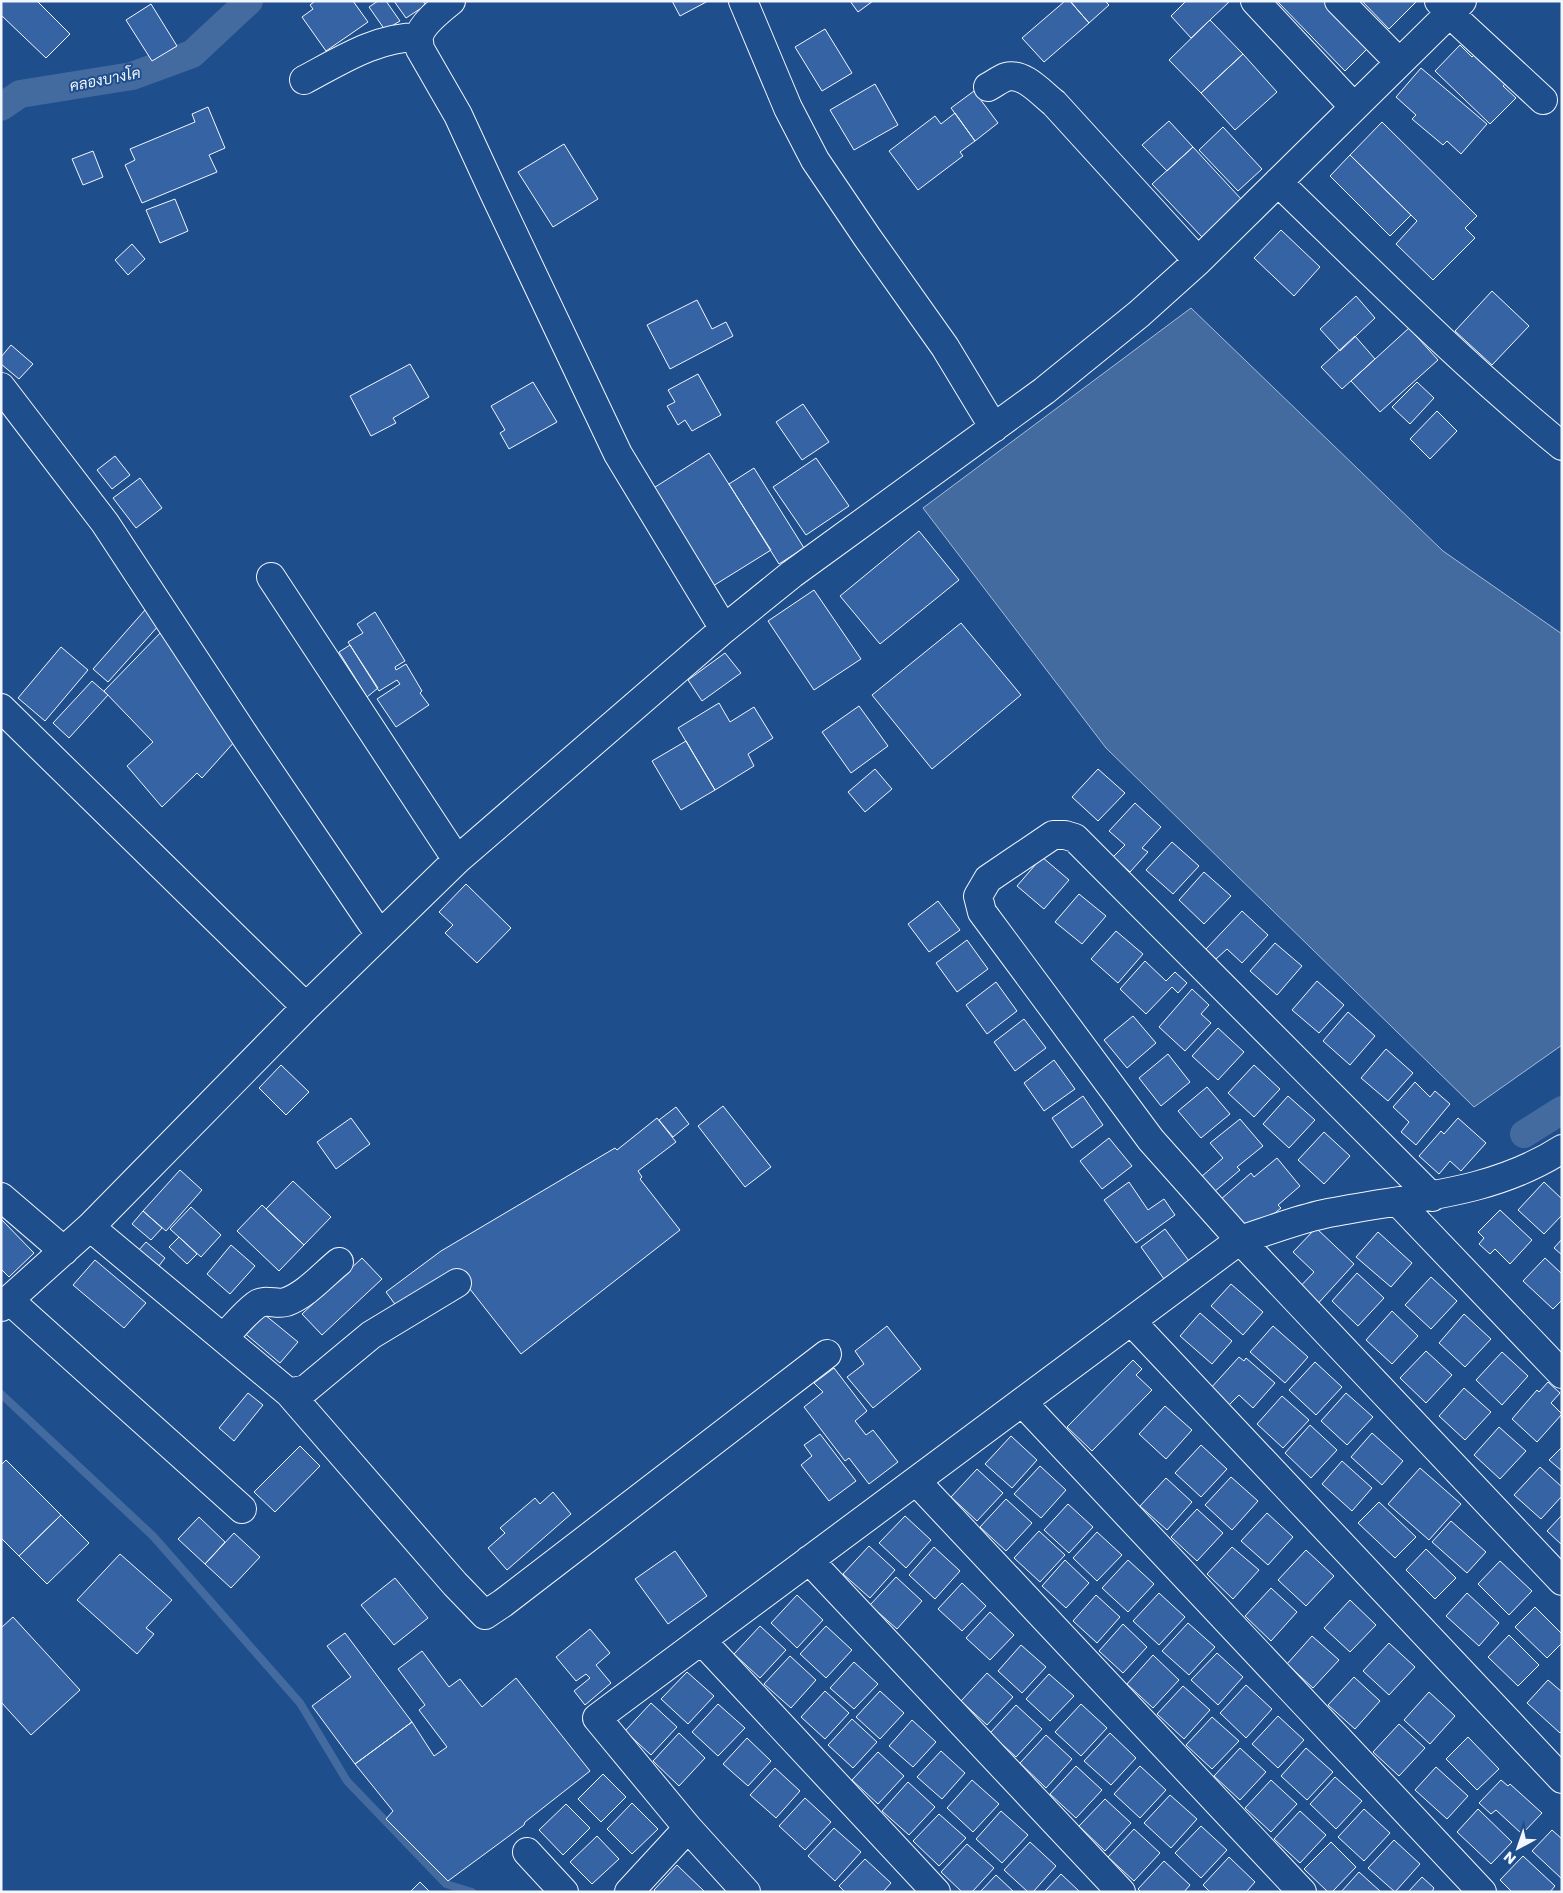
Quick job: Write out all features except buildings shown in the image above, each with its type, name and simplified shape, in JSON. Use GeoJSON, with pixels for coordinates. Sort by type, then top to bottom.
{"type":"FeatureCollection","features":[{"type":"Feature","properties":{"kind":"street"},"geometry":{"type":"LineString","coordinates":[[451,1],[424,27],[419,37],[420,49],[458,115],[618,454],[724,629]]}},
{"type":"Feature","properties":{"kind":"street"},"geometry":{"type":"LineString","coordinates":[[743,1],[788,108],[815,160],[945,347],[994,428]]}},
{"type":"Feature","properties":{"kind":"street"},"geometry":{"type":"LineString","coordinates":[[1255,1],[1354,107]]}},
{"type":"Feature","properties":{"kind":"street"},"geometry":{"type":"LineString","coordinates":[[1339,1],[1399,62]]}},
{"type":"Feature","properties":{"kind":"street"},"geometry":{"type":"LineString","coordinates":[[242,1509],[5,1303],[90,1227],[306,1007],[457,860],[724,629],[792,574],[1044,391],[1124,326],[1198,261],[1399,62],[1450,5],[1543,100]]}},
{"type":"Feature","properties":{"kind":"street"},"geometry":{"type":"LineString","coordinates":[[304,80],[382,42],[402,37],[419,37]]}},
{"type":"Feature","properties":{"kind":"street"},"geometry":{"type":"LineString","coordinates":[[988,87],[1007,77],[1018,77],[1029,82],[1054,103],[1198,261]]}},
{"type":"Feature","properties":{"kind":"street"},"geometry":{"type":"LineString","coordinates":[[1278,182],[1410,312],[1504,399],[1562,446]]}},
{"type":"Feature","properties":{"kind":"street"},"geometry":{"type":"LineString","coordinates":[[1,387],[104,523],[380,935]]}},
{"type":"Feature","properties":{"kind":"street"},"geometry":{"type":"LineString","coordinates":[[271,577],[457,860]]}},
{"type":"Feature","properties":{"kind":"street"},"geometry":{"type":"LineString","coordinates":[[1,708],[306,1007]]}},
{"type":"Feature","properties":{"kind":"street"},"geometry":{"type":"LineString","coordinates":[[1432,1197],[1075,838],[1065,835],[1053,835],[988,879],[978,896],[982,912],[1152,1140],[1240,1240],[1562,1582]]}},
{"type":"Feature","properties":{"kind":"street"},"geometry":{"type":"LineString","coordinates":[[746,1892],[688,1828],[597,1718],[1240,1240],[1323,1214],[1432,1197],[1470,1188],[1506,1177],[1560,1152]]}},
{"type":"Feature","properties":{"kind":"street"},"geometry":{"type":"LineString","coordinates":[[1,1197],[64,1251]]}},
{"type":"Feature","properties":{"kind":"street"},"geometry":{"type":"LineString","coordinates":[[1398,1202],[1562,1374]]}},
{"type":"Feature","properties":{"kind":"street"},"geometry":{"type":"LineString","coordinates":[[90,1227],[289,1393],[455,1584],[486,1615],[827,1354]]}},
{"type":"Feature","properties":{"kind":"street"},"geometry":{"type":"LineString","coordinates":[[223,1338],[258,1303],[276,1304],[287,1302],[300,1294],[339,1262]]}},
{"type":"Feature","properties":{"kind":"street"},"geometry":{"type":"LineString","coordinates":[[289,1393],[306,1389],[371,1335],[457,1283]]}},
{"type":"Feature","properties":{"kind":"street"},"geometry":{"type":"LineString","coordinates":[[1131,1321],[1562,1779]]}},
{"type":"Feature","properties":{"kind":"street"},"geometry":{"type":"LineString","coordinates":[[1022,1402],[1482,1892]]}},
{"type":"Feature","properties":{"kind":"street"},"geometry":{"type":"LineString","coordinates":[[916,1481],[1302,1892]]}},
{"type":"Feature","properties":{"kind":"street"},"geometry":{"type":"LineString","coordinates":[[809,1560],[1121,1892]]}},
{"type":"Feature","properties":{"kind":"street"},"geometry":{"type":"LineString","coordinates":[[702,1640],[936,1892]]}},
{"type":"Feature","properties":{"kind":"street"},"geometry":{"type":"LineString","coordinates":[[629,1892],[688,1828]]}},
{"type":"Feature","properties":{"kind":"street"},"geometry":{"type":"LineString","coordinates":[[527,1852],[564,1892]]}},
{"type":"Feature","properties":{"kind":"water"},"geometry":{"type":"Polygon","coordinates":[[[1191,308],[1443,551],[1562,634],[1562,1045],[1474,1107],[1106,748],[923,508],[1191,308]]]}},
{"type":"Feature","properties":{"kind":"waterway","name":"คลองบางโค"},"geometry":{"type":"LineString","coordinates":[[1,107],[20,94],[132,76],[192,54],[249,1]]}},
{"type":"Feature","properties":{"kind":"waterway"},"geometry":{"type":"LineString","coordinates":[[1524,1134],[1562,1110]]}},
{"type":"Feature","properties":{"kind":"waterway"},"geometry":{"type":"LineString","coordinates":[[1,1394],[153,1536],[300,1703],[347,1781],[446,1884],[472,1892]]}}]}
